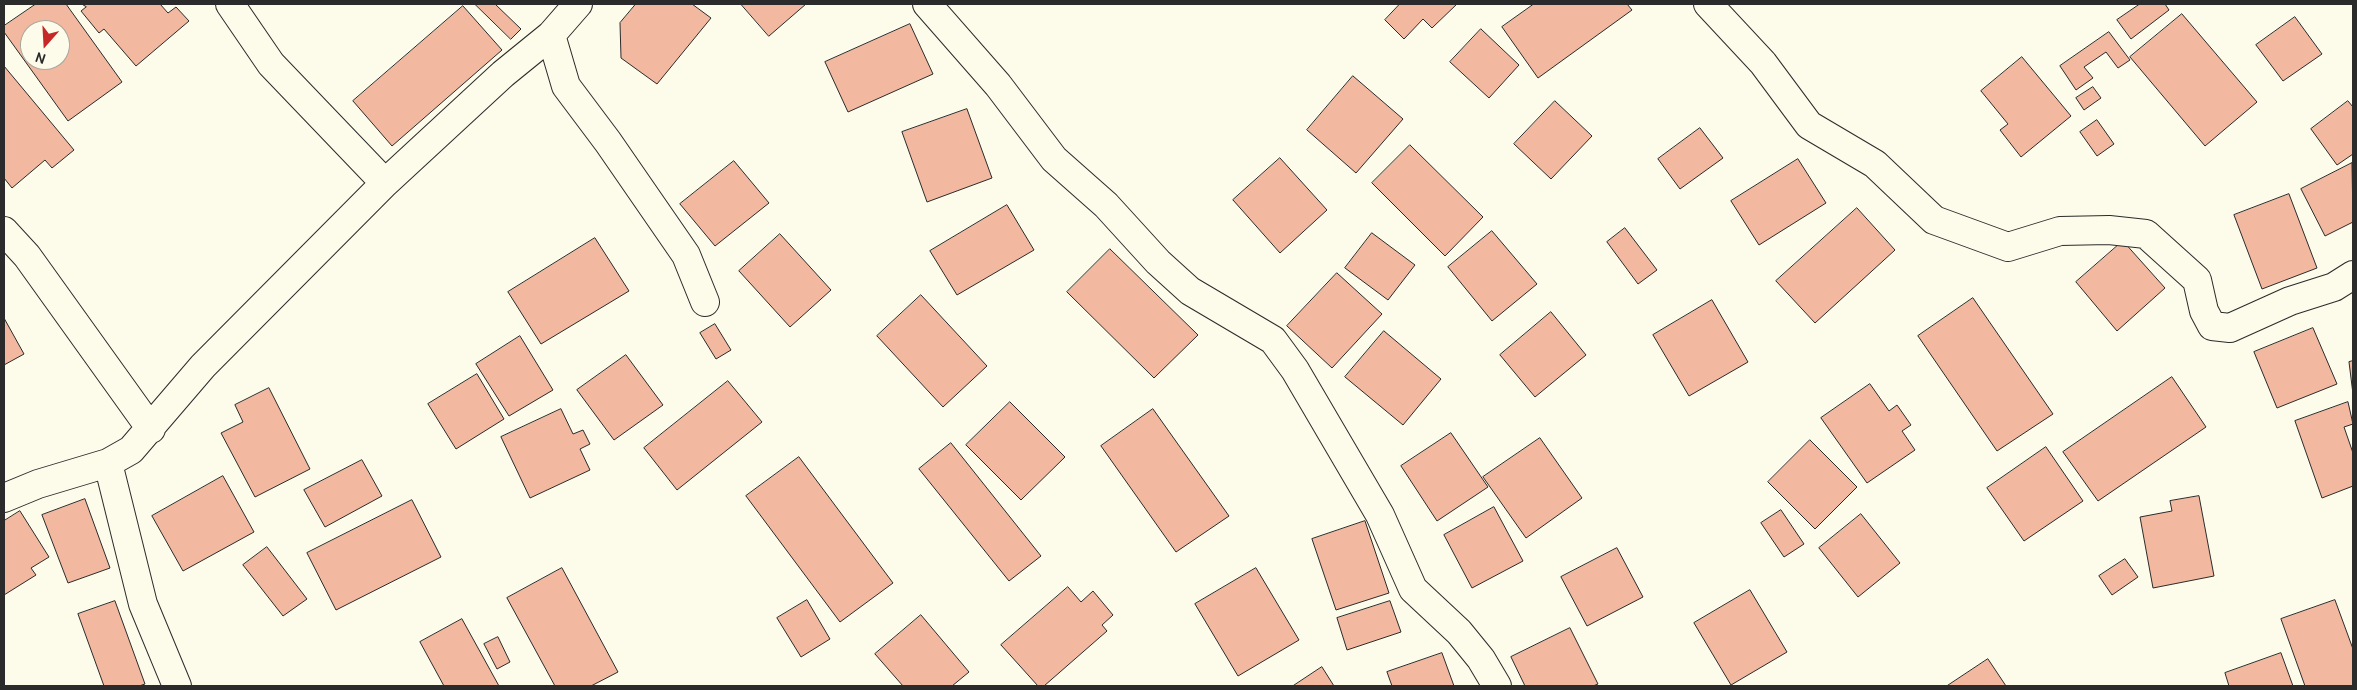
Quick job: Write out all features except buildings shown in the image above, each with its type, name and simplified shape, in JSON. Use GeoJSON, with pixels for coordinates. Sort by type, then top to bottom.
{"type":"FeatureCollection","features":[{"type":"Feature","properties":{"kind":"street"},"geometry":{"type":"LineString","coordinates":[[230,4],[271,64],[385,183]]}},
{"type":"Feature","properties":{"kind":"street"},"geometry":{"type":"LineString","coordinates":[[4,498],[38,484],[108,463],[131,450],[151,429],[203,366],[385,183],[503,74],[551,35],[578,4]]}},
{"type":"Feature","properties":{"kind":"street"},"geometry":{"type":"LineString","coordinates":[[927,4],[998,85],[1054,159],[1106,205],[1158,262],[1190,291],[1272,340],[1294,370],[1380,515],[1413,589],[1459,632],[1480,659],[1497,686]]}},
{"type":"Feature","properties":{"kind":"street"},"geometry":{"type":"LineString","coordinates":[[1708,4],[1763,63],[1810,125],[1875,164],[1934,220],[2008,247],[2060,231],[2109,230],[2146,234],[2197,280],[2204,311],[2212,326],[2230,328],[2290,301],[2334,287],[2353,275]]}},
{"type":"Feature","properties":{"kind":"street"},"geometry":{"type":"LineString","coordinates":[[551,35],[566,86],[608,142],[686,255],[705,302]]}},
{"type":"Feature","properties":{"kind":"street"},"geometry":{"type":"LineString","coordinates":[[4,231],[27,256],[151,429]]}},
{"type":"Feature","properties":{"kind":"street"},"geometry":{"type":"LineString","coordinates":[[108,463],[143,604],[178,686]]}}]}
